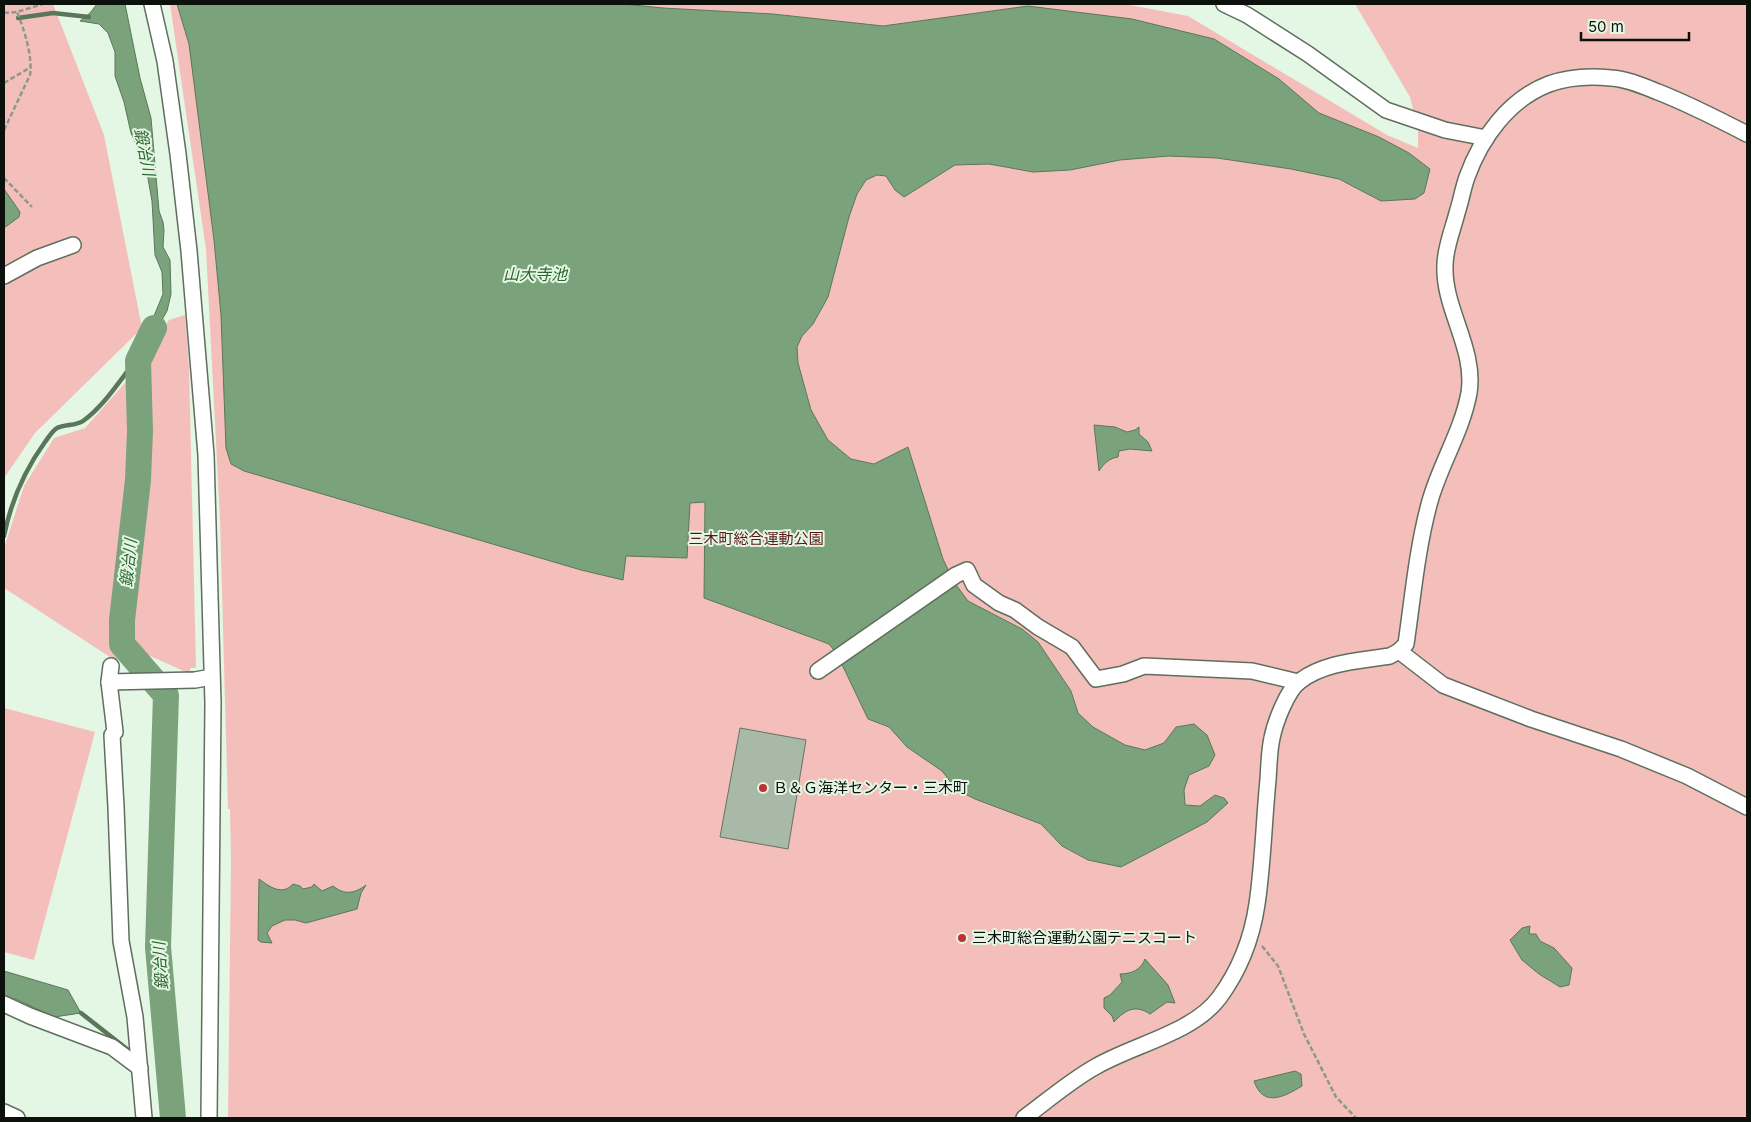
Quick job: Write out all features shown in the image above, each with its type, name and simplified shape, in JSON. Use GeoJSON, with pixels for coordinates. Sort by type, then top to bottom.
{"type":"FeatureCollection","features":[{"type":"Feature","properties":{"kind":"street"},"geometry":{"type":"LineString","coordinates":[[152,4],[165,61],[178,154],[189,251],[206,455],[212,677],[209,1118]]}},
{"type":"Feature","properties":{"kind":"street"},"geometry":{"type":"LineString","coordinates":[[1224,4],[1249,9],[1386,110],[1445,130],[1486,138]]}},
{"type":"Feature","properties":{"kind":"street"},"geometry":{"type":"LineString","coordinates":[[1024,1118],[1068,1084],[1094,1067],[1181,1028],[1197,1019],[1218,1000],[1233,978],[1242,958],[1257,904],[1272,738],[1285,701],[1298,682],[1323,668],[1390,656],[1406,644],[1430,501],[1464,412],[1469,393],[1470,372],[1467,355],[1446,289],[1444,264],[1467,176],[1486,138],[1500,119],[1524,98],[1550,84],[1581,78],[1612,78],[1638,84],[1685,102],[1747,134]]}},
{"type":"Feature","properties":{"kind":"street"},"geometry":{"type":"LineString","coordinates":[[4,276],[37,258],[72,245]]}},
{"type":"Feature","properties":{"kind":"street"},"geometry":{"type":"LineString","coordinates":[[818,671],[956,575],[967,570],[974,585],[999,603],[1016,610],[1038,627],[1072,646],[1096,678],[1123,674],[1144,666],[1252,671],[1298,682]]}},
{"type":"Feature","properties":{"kind":"street"},"geometry":{"type":"LineString","coordinates":[[1398,651],[1443,685],[1687,776],[1747,806]]}},
{"type":"Feature","properties":{"kind":"street"},"geometry":{"type":"LineString","coordinates":[[112,666],[109,682],[115,732],[112,735],[121,941],[135,1017],[144,1118]]}},
{"type":"Feature","properties":{"kind":"street"},"geometry":{"type":"LineString","coordinates":[[109,682],[195,680],[212,677]]}},
{"type":"Feature","properties":{"kind":"street"},"geometry":{"type":"LineString","coordinates":[[4,1004],[30,1016],[112,1047],[140,1068]]}},
{"type":"Feature","properties":{"kind":"street"},"geometry":{"type":"LineString","coordinates":[[4,1112],[17,1118]]}},
{"type":"Feature","properties":{"kind":"path"},"geometry":{"type":"LineString","coordinates":[[4,13],[17,12],[43,4]]}},
{"type":"Feature","properties":{"kind":"path"},"geometry":{"type":"LineString","coordinates":[[4,130],[30,75],[31,67],[25,31],[17,12]]}},
{"type":"Feature","properties":{"kind":"path"},"geometry":{"type":"LineString","coordinates":[[4,83],[31,67]]}},
{"type":"Feature","properties":{"kind":"path"},"geometry":{"type":"LineString","coordinates":[[4,178],[32,207]]}},
{"type":"Feature","properties":{"kind":"path"},"geometry":{"type":"LineString","coordinates":[[1250,932],[1278,966],[1304,1034],[1336,1097],[1356,1118]]}},
{"type":"Feature","properties":{"kind":"green space"},"geometry":{"type":"Polygon","coordinates":[[[4,4],[53,4],[104,135],[142,328],[35,433],[4,478],[4,4]]]}},
{"type":"Feature","properties":{"kind":"green space","name":"三木町総合運動公園"},"geometry":{"type":"Polygon","coordinates":[[[170,4],[1125,4],[1188,16],[1387,135],[1418,148],[1418,129],[1410,97],[1355,4],[1747,4],[1747,1118],[228,1118],[230,809],[228,809],[220,519],[206,249],[170,4]]]}},
{"type":"Feature","properties":{"kind":"green space"},"geometry":{"type":"Polygon","coordinates":[[[185,315],[189,367],[196,668],[191,668],[188,673],[128,646],[128,619],[139,533],[144,467],[146,363],[158,337],[169,320],[185,315]]]}},
{"type":"Feature","properties":{"kind":"green space"},"geometry":{"type":"Polygon","coordinates":[[[133,374],[130,479],[116,616],[118,651],[116,661],[4,588],[4,548],[24,486],[54,438],[85,428],[133,374]]]}},
{"type":"Feature","properties":{"kind":"green space"},"geometry":{"type":"Polygon","coordinates":[[[4,708],[95,732],[34,960],[4,952],[4,708]]]}},
{"type":"Feature","properties":{"kind":"water"},"geometry":{"type":"Polygon","coordinates":[[[97,4],[125,4],[140,78],[151,118],[159,211],[164,230],[163,247],[170,260],[171,294],[167,311],[141,361],[136,360],[163,294],[162,272],[155,255],[152,201],[146,167],[131,133],[124,102],[115,76],[115,52],[108,33],[99,24],[80,21],[97,4]]]}},
{"type":"Feature","properties":{"kind":"water","name":"山大寺池"},"geometry":{"type":"Polygon","coordinates":[[[177,4],[623,4],[773,14],[883,26],[1028,6],[1132,19],[1214,39],[1279,79],[1319,113],[1379,137],[1409,153],[1430,169],[1424,193],[1415,199],[1381,201],[1339,179],[1291,169],[1217,158],[1169,156],[1120,160],[1070,170],[1033,172],[989,164],[955,165],[904,197],[895,190],[886,176],[877,175],[866,180],[857,194],[828,297],[813,324],[802,336],[797,347],[798,363],[811,410],[828,440],[851,459],[874,464],[908,447],[943,559],[954,582],[968,601],[1022,629],[1038,642],[1071,691],[1078,713],[1093,727],[1125,745],[1145,750],[1164,743],[1176,727],[1194,724],[1207,735],[1215,755],[1209,766],[1189,775],[1184,790],[1185,805],[1200,806],[1215,795],[1224,798],[1228,803],[1207,822],[1121,867],[1088,860],[1062,846],[1041,824],[975,799],[957,790],[942,771],[907,747],[889,727],[868,719],[837,654],[829,644],[704,598],[705,502],[690,503],[687,558],[626,556],[623,580],[581,570],[244,471],[231,464],[226,448],[221,315],[214,240],[189,44],[177,4]]]}},
{"type":"Feature","properties":{"kind":"water"},"geometry":{"type":"Polygon","coordinates":[[[4,189],[20,212],[19,217],[4,228],[4,189]]]}},
{"type":"Feature","properties":{"kind":"water"},"geometry":{"type":"Polygon","coordinates":[[[1094,425],[1115,427],[1127,432],[1139,427],[1139,434],[1148,442],[1152,451],[1130,449],[1119,451],[1118,457],[1107,462],[1099,471],[1094,425]]]}},
{"type":"Feature","properties":{"kind":"water"},"geometry":{"type":"Polygon","coordinates":[[[259,879],[280,890],[289,888],[293,884],[303,889],[312,887],[314,884],[322,891],[333,886],[341,891],[353,892],[366,885],[361,893],[357,909],[306,923],[285,920],[272,926],[267,933],[272,943],[258,940],[259,879]]]}},
{"type":"Feature","properties":{"kind":"water"},"geometry":{"type":"Polygon","coordinates":[[[1530,926],[1529,934],[1536,934],[1540,941],[1554,948],[1572,968],[1569,985],[1560,987],[1539,974],[1522,960],[1510,940],[1522,928],[1530,926]]]}},
{"type":"Feature","properties":{"kind":"water"},"geometry":{"type":"Polygon","coordinates":[[[1145,959],[1168,985],[1175,1003],[1167,1002],[1150,1014],[1140,1009],[1130,1010],[1122,1014],[1114,1022],[1112,1016],[1104,1008],[1104,998],[1110,995],[1122,982],[1120,974],[1135,971],[1145,959]]]}},
{"type":"Feature","properties":{"kind":"water"},"geometry":{"type":"Polygon","coordinates":[[[4,971],[68,990],[81,1013],[54,1017],[16,999],[4,1000],[4,971]]]}},
{"type":"Feature","properties":{"kind":"water"},"geometry":{"type":"Polygon","coordinates":[[[1295,1071],[1301,1074],[1302,1086],[1288,1094],[1275,1098],[1263,1095],[1254,1081],[1295,1071]]]}},
{"type":"Feature","properties":{"kind":"building","name":"Ｂ＆Ｇ海洋センター・三木町"},"geometry":{"type":"Polygon","coordinates":[[[740,728],[806,740],[788,849],[720,837],[740,728]]]}},
{"type":"Feature","properties":{"kind":"waterway"},"geometry":{"type":"LineString","coordinates":[[18,18],[53,13],[89,17]]}},
{"type":"Feature","properties":{"kind":"waterway","name":"鍛冶川"},"geometry":{"type":"LineString","coordinates":[[154,328],[138,361],[140,431],[138,480],[122,620],[122,644],[166,695],[158,947],[173,1118]]}},
{"type":"Feature","properties":{"kind":"waterway"},"geometry":{"type":"LineString","coordinates":[[4,536],[10,511],[19,487],[37,453],[51,434],[57,428],[80,423],[91,415],[136,360]]}},
{"type":"Feature","properties":{"kind":"waterway"},"geometry":{"type":"LineString","coordinates":[[81,1013],[127,1049]]}},
{"type":"Feature","properties":{"kind":"place","name":"Ｂ＆Ｇ海洋センター・三木町"},"geometry":{"type":"Point","coordinates":[763,788]}},
{"type":"Feature","properties":{"kind":"place","name":"三木町総合運動公園テニスコート"},"geometry":{"type":"Point","coordinates":[962,938]}}]}
